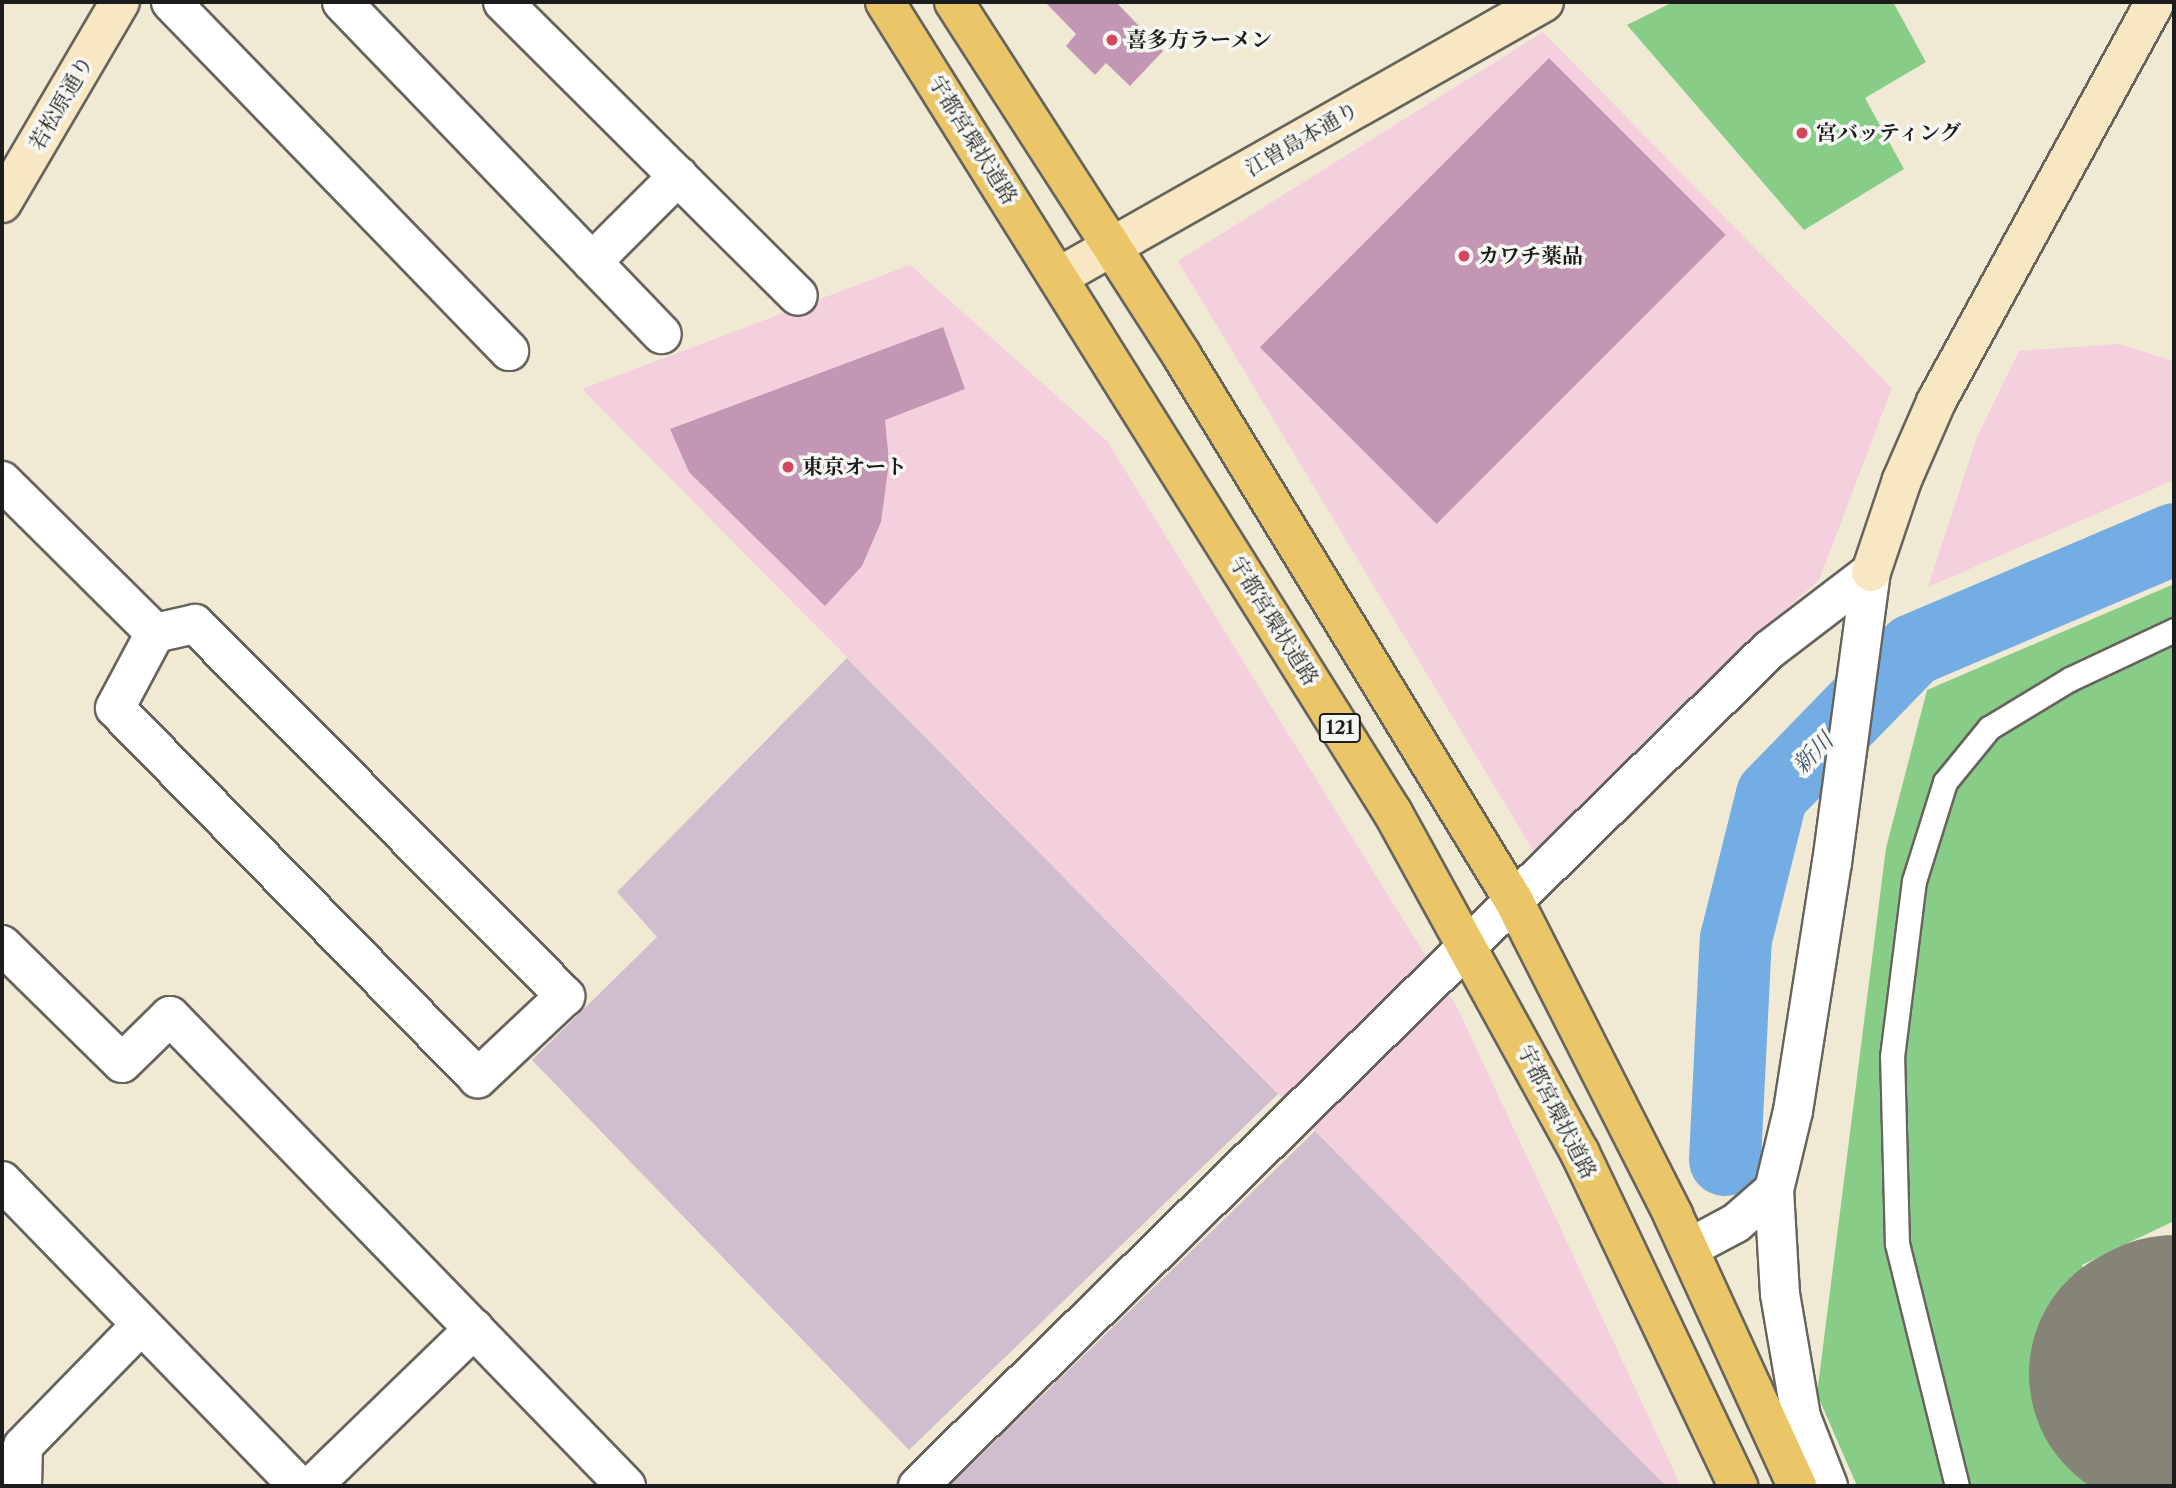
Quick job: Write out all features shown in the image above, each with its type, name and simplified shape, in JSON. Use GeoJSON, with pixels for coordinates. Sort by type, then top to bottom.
{"type":"FeatureCollection","features":[{"type":"Feature","properties":{"kind":"highway","name":"宇都宮環状道路"},"geometry":{"type":"LineString","coordinates":[[885,2],[1060,276],[1386,802],[1580,1153],[1738,1486]]}},
{"type":"Feature","properties":{"kind":"highway"},"geometry":{"type":"LineString","coordinates":[[954,2],[1112,246],[1514,901],[1566,997],[1689,1248],[1797,1486]]}},
{"type":"Feature","properties":{"kind":"street","name":"若松原通り"},"geometry":{"type":"LineString","coordinates":[[2,203],[120,2]]}},
{"type":"Feature","properties":{"kind":"street"},"geometry":{"type":"LineString","coordinates":[[172,2],[509,351]]}},
{"type":"Feature","properties":{"kind":"street"},"geometry":{"type":"LineString","coordinates":[[342,2],[662,334]]}},
{"type":"Feature","properties":{"kind":"street"},"geometry":{"type":"LineString","coordinates":[[503,2],[798,296]]}},
{"type":"Feature","properties":{"kind":"street","name":"江曽島本通り"},"geometry":{"type":"LineString","coordinates":[[1060,276],[1544,2]]}},
{"type":"Feature","properties":{"kind":"street"},"geometry":{"type":"LineString","coordinates":[[1828,1486],[1801,1417],[1780,1294],[1774,1190],[1793,1111],[1832,863],[1871,572],[1902,480],[1936,402],[2155,2]]}},
{"type":"Feature","properties":{"kind":"street"},"geometry":{"type":"LineString","coordinates":[[592,262],[678,176]]}},
{"type":"Feature","properties":{"kind":"street"},"geometry":{"type":"LineString","coordinates":[[2,481],[155,634]]}},
{"type":"Feature","properties":{"kind":"street"},"geometry":{"type":"LineString","coordinates":[[918,1486],[1469,948],[1769,650],[1871,572]]}},
{"type":"Feature","properties":{"kind":"street"},"geometry":{"type":"LineString","coordinates":[[195,624],[565,996],[478,1078],[115,708],[155,634],[195,624]]}},
{"type":"Feature","properties":{"kind":"street"},"geometry":{"type":"LineString","coordinates":[[2,945],[122,1063],[170,1016],[626,1486]]}},
{"type":"Feature","properties":{"kind":"street"},"geometry":{"type":"LineString","coordinates":[[2,1181],[299,1486]]}},
{"type":"Feature","properties":{"kind":"street"},"geometry":{"type":"LineString","coordinates":[[1689,1248],[1737,1223],[1774,1190]]}},
{"type":"Feature","properties":{"kind":"street"},"geometry":{"type":"LineString","coordinates":[[22,1486],[23,1446],[141,1325]]}},
{"type":"Feature","properties":{"kind":"street"},"geometry":{"type":"LineString","coordinates":[[312,1486],[474,1329]]}},
{"type":"Feature","properties":{"kind":"lane"},"geometry":{"type":"LineString","coordinates":[[1957,1486],[1897,1244],[1892,1057],[1914,881],[1945,782],[1989,727],[2070,679],[2174,631]]}},
{"type":"Feature","properties":{"kind":"shaded area"},"geometry":{"type":"Polygon","coordinates":[[[1543,32],[1892,388],[1819,580],[1744,646],[1534,852],[1178,261],[1543,32]]]}},
{"type":"Feature","properties":{"kind":"shaded area","name":"東京オート"},"geometry":{"type":"Polygon","coordinates":[[[910,265],[1107,441],[1456,1005],[1681,1486],[1666,1486],[582,389],[910,265]]]}},
{"type":"Feature","properties":{"kind":"shaded area"},"geometry":{"type":"Polygon","coordinates":[[[2118,344],[2174,361],[2174,480],[1928,587],[1977,437],[2019,351],[2118,344]]]}},
{"type":"Feature","properties":{"kind":"shaded area"},"geometry":{"type":"Polygon","coordinates":[[[847,658],[1278,1094],[909,1450],[532,1060],[657,937],[617,892],[847,658]]]}},
{"type":"Feature","properties":{"kind":"shaded area"},"geometry":{"type":"Polygon","coordinates":[[[1315,1131],[1666,1486],[949,1486],[1315,1131]]]}},
{"type":"Feature","properties":{"kind":"green space","name":"宮バッティング"},"geometry":{"type":"Polygon","coordinates":[[[1673,2],[1893,2],[1926,62],[1865,98],[1904,169],[1804,230],[1627,25],[1673,2]]]}},
{"type":"Feature","properties":{"kind":"green space"},"geometry":{"type":"Polygon","coordinates":[[[2174,584],[2174,1221],[2082,1265],[2174,1460],[2174,1486],[1857,1486],[1817,1394],[1886,848],[1927,690],[2174,584]]]}},
{"type":"Feature","properties":{"kind":"building","name":"喜多方ラーメン"},"geometry":{"type":"Polygon","coordinates":[[[1045,2],[1116,2],[1163,51],[1130,86],[1106,63],[1095,75],[1066,46],[1076,34],[1045,2]]]}},
{"type":"Feature","properties":{"kind":"building","name":"カワチ薬品"},"geometry":{"type":"Polygon","coordinates":[[[1549,58],[1726,235],[1437,524],[1260,347],[1549,58]]]}},
{"type":"Feature","properties":{"kind":"building","name":"東京オート"},"geometry":{"type":"Polygon","coordinates":[[[943,327],[965,389],[885,420],[889,462],[881,522],[862,566],[825,606],[689,472],[670,429],[943,327]]]}},
{"type":"Feature","properties":{"kind":"waterway","name":"新川"},"geometry":{"type":"LineString","coordinates":[[1725,1160],[1736,939],[1772,795],[1913,650],[2174,539]]}},
{"type":"Feature","properties":{"kind":"runway"},"geometry":{"type":"LineString","coordinates":[[2162,1374],[2174,1368]]}},
{"type":"Feature","properties":{"kind":"place","name":"喜多方ラーメン"},"geometry":{"type":"Point","coordinates":[1112,40]}},
{"type":"Feature","properties":{"kind":"place","name":"宮バッティング"},"geometry":{"type":"Point","coordinates":[1802,133]}},
{"type":"Feature","properties":{"kind":"place","name":"カワチ薬品"},"geometry":{"type":"Point","coordinates":[1464,256]}},
{"type":"Feature","properties":{"kind":"place","name":"東京オート"},"geometry":{"type":"Point","coordinates":[788,467]}}]}
